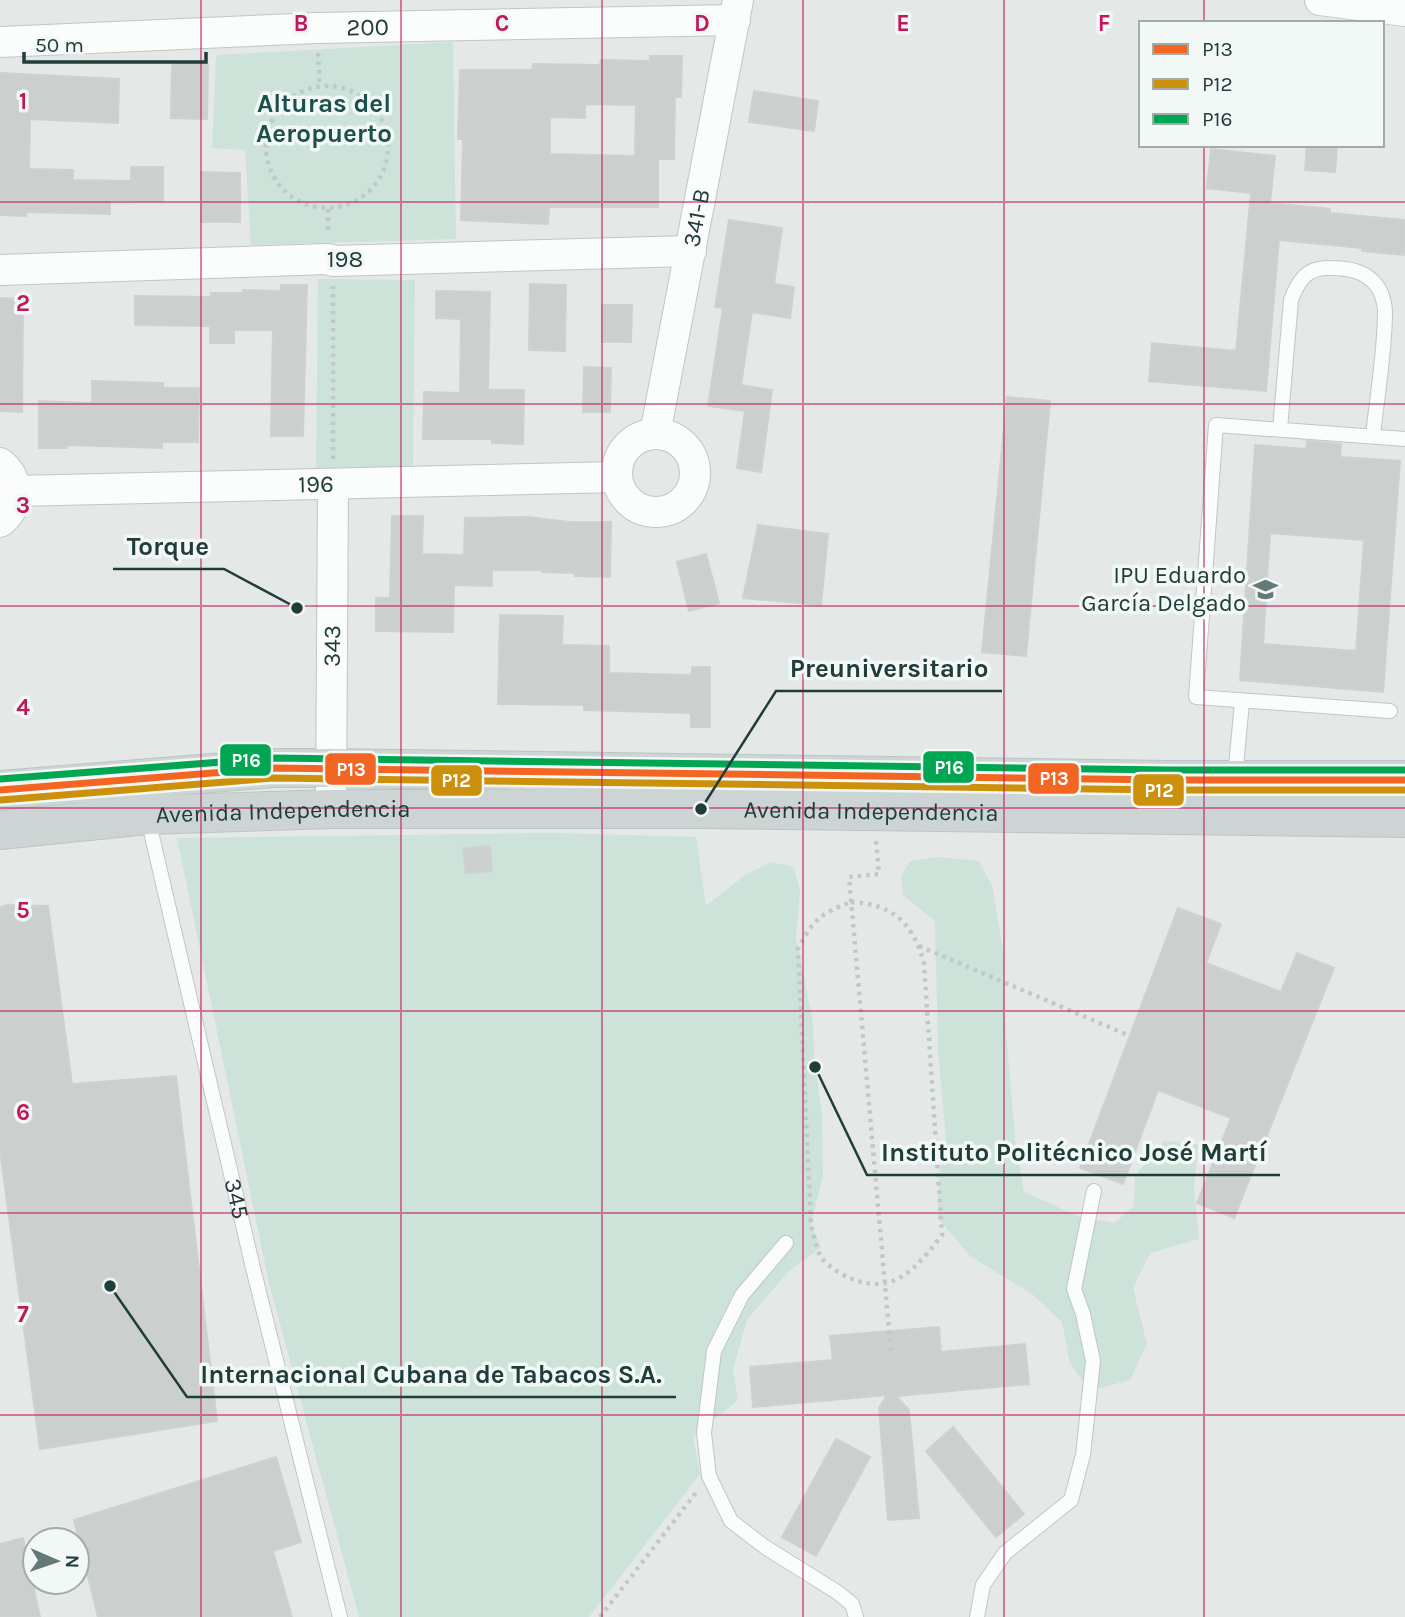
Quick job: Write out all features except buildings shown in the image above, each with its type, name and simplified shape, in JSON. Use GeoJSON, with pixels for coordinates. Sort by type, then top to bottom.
{"type":"FeatureCollection","features":[{"type":"Feature","properties":{"kind":"main road","name":"Avenida Independencia"},"geometry":{"type":"LineString","coordinates":[[0,790],[274,768],[1405,780]]}},
{"type":"Feature","properties":{"kind":"main road","name":"Avenida Independencia"},"geometry":{"type":"LineString","coordinates":[[0,830],[147,815],[331,809],[701,809],[1405,818]]}},
{"type":"Feature","properties":{"kind":"street"},"geometry":{"type":"LineString","coordinates":[[1320,0],[1362,3],[1405,11]]}},
{"type":"Feature","properties":{"kind":"street","name":"200"},"geometry":{"type":"LineString","coordinates":[[0,42],[736,10]]}},
{"type":"Feature","properties":{"kind":"street","name":"341-B"},"geometry":{"type":"LineString","coordinates":[[655,434],[736,10]]}},
{"type":"Feature","properties":{"kind":"street","name":"198"},"geometry":{"type":"LineString","coordinates":[[0,270],[691,251]]}},
{"type":"Feature","properties":{"kind":"street"},"geometry":{"type":"LineString","coordinates":[[643,436],[668,436],[680,442],[689,452],[694,464],[692,490],[674,508],[662,512],[637,508],[620,490],[617,477],[617,464],[623,452],[643,436]]}},
{"type":"Feature","properties":{"kind":"street"},"geometry":{"type":"LineString","coordinates":[[0,463],[10,473],[15,491],[12,510],[0,522]]}},
{"type":"Feature","properties":{"kind":"street","name":"196"},"geometry":{"type":"LineString","coordinates":[[15,491],[617,477]]}},
{"type":"Feature","properties":{"kind":"street","name":"343"},"geometry":{"type":"LineString","coordinates":[[331,809],[333,485]]}},
{"type":"Feature","properties":{"kind":"street","name":"345"},"geometry":{"type":"LineString","coordinates":[[140,778],[147,815]]}},
{"type":"Feature","properties":{"kind":"lane"},"geometry":{"type":"LineString","coordinates":[[1280,429],[1291,300],[1297,282],[1308,272],[1323,268],[1346,268],[1362,273],[1379,287],[1385,309],[1373,436]]}},
{"type":"Feature","properties":{"kind":"lane"},"geometry":{"type":"LineString","coordinates":[[1390,711],[1196,698],[1216,425],[1405,439]]}},
{"type":"Feature","properties":{"kind":"lane"},"geometry":{"type":"LineString","coordinates":[[1235,780],[1241,702]]}},
{"type":"Feature","properties":{"kind":"lane","name":"345"},"geometry":{"type":"LineString","coordinates":[[147,815],[253,1268],[340,1617]]}},
{"type":"Feature","properties":{"kind":"lane"},"geometry":{"type":"LineString","coordinates":[[977,1617],[983,1585],[1005,1553],[1071,1500],[1083,1455],[1093,1361],[1083,1314],[1074,1289],[1094,1191]]}},
{"type":"Feature","properties":{"kind":"lane"},"geometry":{"type":"LineString","coordinates":[[786,1243],[742,1295],[714,1351],[704,1433],[709,1476],[731,1521],[765,1547],[837,1592],[852,1604],[856,1617]]}},
{"type":"Feature","properties":{"kind":"path"},"geometry":{"type":"LineString","coordinates":[[338,86],[362,96],[380,115],[388,139],[386,165],[373,188],[353,203],[328,209],[306,205],[286,193],[272,176],[266,155],[267,132],[276,112],[292,96],[320,87],[338,86]]}},
{"type":"Feature","properties":{"kind":"path"},"geometry":{"type":"LineString","coordinates":[[333,261],[333,485]]}},
{"type":"Feature","properties":{"kind":"path"},"geometry":{"type":"LineString","coordinates":[[873,812],[878,874],[849,877],[891,1353]]}},
{"type":"Feature","properties":{"kind":"path"},"geometry":{"type":"LineString","coordinates":[[851,902],[871,903],[900,916],[919,946],[924,963],[942,1235],[924,1259],[905,1275],[885,1285],[865,1284],[843,1275],[821,1258],[811,1225],[798,948],[809,927],[827,911],[851,902]]}},
{"type":"Feature","properties":{"kind":"path"},"geometry":{"type":"LineString","coordinates":[[919,946],[1130,1037]]}},
{"type":"Feature","properties":{"kind":"path"},"geometry":{"type":"LineString","coordinates":[[600,1617],[709,1476]]}},
{"type":"Feature","properties":{"kind":"green space"},"geometry":{"type":"Polygon","coordinates":[[[453,42],[456,239],[251,245],[245,150],[212,148],[216,55],[453,42]]]}},
{"type":"Feature","properties":{"kind":"green space"},"geometry":{"type":"Polygon","coordinates":[[[318,279],[415,280],[413,470],[316,468],[318,279]]]}},
{"type":"Feature","properties":{"kind":"green space"},"geometry":{"type":"Polygon","coordinates":[[[554,833],[696,837],[706,906],[745,875],[771,862],[794,867],[800,891],[796,938],[813,1021],[814,1059],[822,1113],[823,1175],[811,1225],[821,1247],[788,1272],[747,1320],[733,1369],[738,1400],[693,1437],[700,1474],[589,1617],[359,1617],[269,1283],[177,838],[554,833]]]}},
{"type":"Feature","properties":{"kind":"green space"},"geometry":{"type":"Polygon","coordinates":[[[937,857],[979,861],[992,886],[1004,956],[1004,1008],[1015,1138],[1024,1192],[1078,1216],[1114,1223],[1134,1206],[1135,1176],[1164,1141],[1198,1144],[1194,1188],[1199,1239],[1150,1253],[1133,1288],[1147,1344],[1130,1380],[1089,1391],[1070,1363],[1062,1322],[1032,1294],[970,1256],[938,1218],[939,1177],[946,1139],[938,1052],[935,921],[903,895],[901,876],[910,861],[937,857]]]}},
{"type":"Feature","properties":{"kind":"transit line","name":"P16"},"geometry":{"type":"LineString","coordinates":[[0,779],[274,758],[1169,770],[1405,770]]}},
{"type":"Feature","properties":{"kind":"transit line","name":"P13"},"geometry":{"type":"LineString","coordinates":[[0,790],[274,768],[1169,780],[1405,780]]}},
{"type":"Feature","properties":{"kind":"transit line","name":"P12"},"geometry":{"type":"LineString","coordinates":[[1,800],[274,778],[1169,790],[1405,790]]}},
{"type":"Feature","properties":{"kind":"place","name":"IPU Eduardo García Delgado"},"geometry":{"type":"Point","coordinates":[1266,589]}},
{"type":"Feature","properties":{"kind":"place","name":"Torque"},"geometry":{"type":"Point","coordinates":[297,608]}},
{"type":"Feature","properties":{"kind":"place","name":"Preuniversitario"},"geometry":{"type":"Point","coordinates":[701,809]}},
{"type":"Feature","properties":{"kind":"place","name":"Instituto Politécnico José Martí"},"geometry":{"type":"Point","coordinates":[815,1067]}},
{"type":"Feature","properties":{"kind":"place","name":"Internacional Cubana de Tabacos S.A."},"geometry":{"type":"Point","coordinates":[110,1286]}},
{"type":"Feature","properties":{"kind":"district","name":"Alturas del Aeropuerto"},"geometry":{"type":"Point","coordinates":[324,118]}}]}
